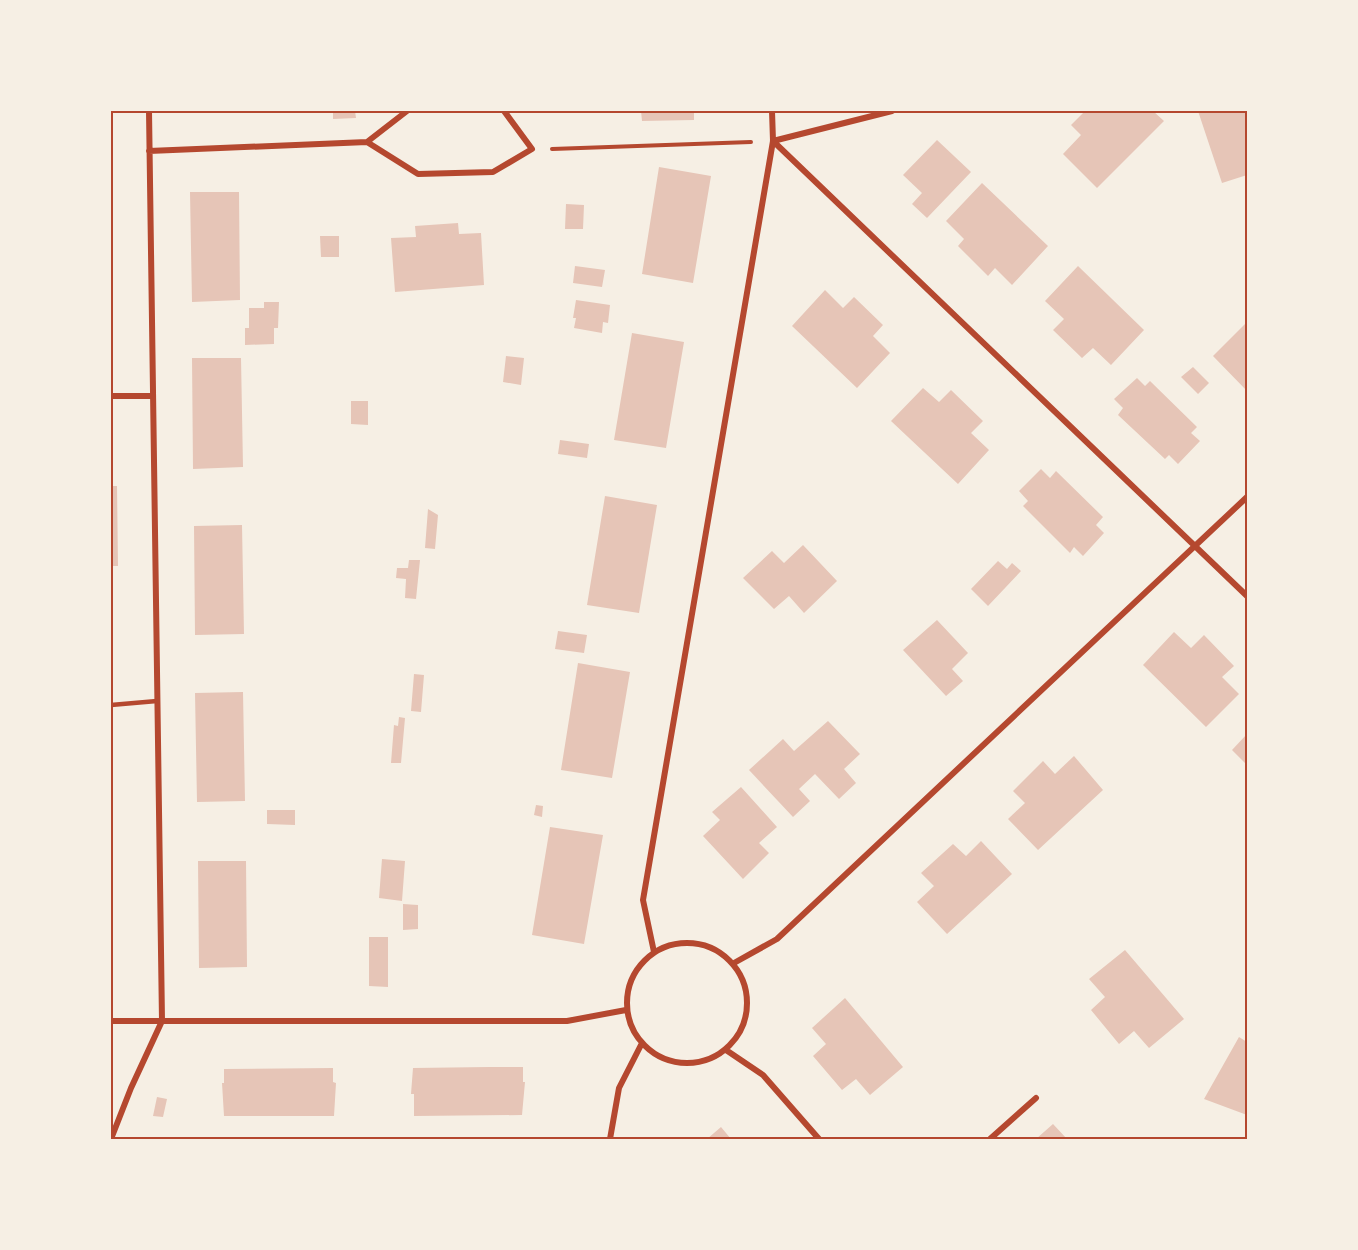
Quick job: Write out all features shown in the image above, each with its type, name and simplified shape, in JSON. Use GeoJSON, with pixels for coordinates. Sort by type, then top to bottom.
{"type":"FeatureCollection","features":[{"type":"Feature","properties":{"kind":"street"},"geometry":{"type":"LineString","coordinates":[[111,1139],[131,1088],[162,1021],[149,111]]}},
{"type":"Feature","properties":{"kind":"street"},"geometry":{"type":"LineString","coordinates":[[367,142],[407,111]]}},
{"type":"Feature","properties":{"kind":"street"},"geometry":{"type":"LineString","coordinates":[[149,151],[367,142],[418,174],[494,172],[532,150],[504,111]]}},
{"type":"Feature","properties":{"kind":"street"},"geometry":{"type":"LineString","coordinates":[[654,952],[643,900],[773,141],[772,111]]}},
{"type":"Feature","properties":{"kind":"street"},"geometry":{"type":"LineString","coordinates":[[773,141],[892,111]]}},
{"type":"Feature","properties":{"kind":"street"},"geometry":{"type":"LineString","coordinates":[[773,141],[1247,596]]}},
{"type":"Feature","properties":{"kind":"street"},"geometry":{"type":"LineString","coordinates":[[111,396],[153,396]]}},
{"type":"Feature","properties":{"kind":"street"},"geometry":{"type":"LineString","coordinates":[[734,963],[777,939],[1247,496]]}},
{"type":"Feature","properties":{"kind":"street"},"geometry":{"type":"LineString","coordinates":[[687,942],[705,945],[720,952],[734,963],[743,980],[748,999],[746,1018],[738,1035],[726,1050],[710,1059],[692,1064],[673,1062],[656,1055],[642,1043],[631,1028],[626,1010],[627,993],[632,977],[641,963],[654,952],[669,944],[687,942]]}},
{"type":"Feature","properties":{"kind":"street"},"geometry":{"type":"LineString","coordinates":[[111,1020],[567,1021],[626,1010]]}},
{"type":"Feature","properties":{"kind":"street"},"geometry":{"type":"LineString","coordinates":[[610,1139],[619,1088],[642,1043]]}},
{"type":"Feature","properties":{"kind":"street"},"geometry":{"type":"LineString","coordinates":[[726,1050],[763,1075],[819,1139]]}},
{"type":"Feature","properties":{"kind":"street"},"geometry":{"type":"LineString","coordinates":[[990,1139],[1036,1098]]}},
{"type":"Feature","properties":{"kind":"lane"},"geometry":{"type":"LineString","coordinates":[[111,705],[157,702]]}},
{"type":"Feature","properties":{"kind":"path"},"geometry":{"type":"LineString","coordinates":[[532,150],[773,141]]}},
{"type":"Feature","properties":{"kind":"building"},"geometry":{"type":"Polygon","coordinates":[[[333,111],[355,111],[356,118],[333,119],[333,111]]]}},
{"type":"Feature","properties":{"kind":"building"},"geometry":{"type":"Polygon","coordinates":[[[641,111],[694,111],[694,120],[642,121],[641,111]]]}},
{"type":"Feature","properties":{"kind":"building"},"geometry":{"type":"Polygon","coordinates":[[[1085,111],[1153,111],[1164,121],[1097,188],[1063,154],[1081,135],[1071,125],[1085,111]]]}},
{"type":"Feature","properties":{"kind":"building"},"geometry":{"type":"Polygon","coordinates":[[[1198,111],[1247,111],[1247,175],[1222,183],[1198,111]]]}},
{"type":"Feature","properties":{"kind":"building"},"geometry":{"type":"Polygon","coordinates":[[[937,140],[971,172],[927,218],[912,204],[922,193],[903,175],[937,140]]]}},
{"type":"Feature","properties":{"kind":"building"},"geometry":{"type":"Polygon","coordinates":[[[659,167],[711,176],[693,283],[642,274],[659,167]]]}},
{"type":"Feature","properties":{"kind":"building"},"geometry":{"type":"Polygon","coordinates":[[[982,183],[1048,246],[1012,285],[995,268],[988,276],[958,246],[964,239],[946,221],[982,183]]]}},
{"type":"Feature","properties":{"kind":"building"},"geometry":{"type":"Polygon","coordinates":[[[190,192],[239,192],[240,300],[192,302],[190,192]]]}},
{"type":"Feature","properties":{"kind":"building"},"geometry":{"type":"Polygon","coordinates":[[[566,204],[584,205],[583,229],[565,229],[566,204]]]}},
{"type":"Feature","properties":{"kind":"building"},"geometry":{"type":"Polygon","coordinates":[[[458,223],[459,234],[481,233],[484,285],[395,292],[391,238],[416,237],[415,226],[458,223]]]}},
{"type":"Feature","properties":{"kind":"building"},"geometry":{"type":"Polygon","coordinates":[[[320,236],[339,236],[339,257],[321,257],[320,236]]]}},
{"type":"Feature","properties":{"kind":"building"},"geometry":{"type":"Polygon","coordinates":[[[575,266],[605,270],[602,287],[573,283],[575,266]]]}},
{"type":"Feature","properties":{"kind":"building"},"geometry":{"type":"Polygon","coordinates":[[[1078,266],[1144,330],[1111,365],[1093,348],[1082,358],[1053,330],[1064,319],[1045,301],[1078,266]]]}},
{"type":"Feature","properties":{"kind":"building"},"geometry":{"type":"Polygon","coordinates":[[[825,290],[843,308],[854,297],[883,325],[873,336],[890,353],[857,388],[792,326],[825,290]]]}},
{"type":"Feature","properties":{"kind":"building"},"geometry":{"type":"Polygon","coordinates":[[[576,300],[610,305],[608,323],[603,322],[602,333],[574,328],[576,300]]]}},
{"type":"Feature","properties":{"kind":"building"},"geometry":{"type":"Polygon","coordinates":[[[264,302],[279,302],[278,328],[274,328],[274,344],[245,345],[245,328],[249,328],[249,308],[264,308],[264,302]]]}},
{"type":"Feature","properties":{"kind":"building"},"geometry":{"type":"Polygon","coordinates":[[[1246,323],[1247,325],[1247,391],[1213,356],[1246,323]]]}},
{"type":"Feature","properties":{"kind":"building"},"geometry":{"type":"Polygon","coordinates":[[[632,333],[684,342],[666,448],[614,440],[632,333]]]}},
{"type":"Feature","properties":{"kind":"building"},"geometry":{"type":"Polygon","coordinates":[[[506,356],[524,358],[521,385],[503,382],[506,356]]]}},
{"type":"Feature","properties":{"kind":"building"},"geometry":{"type":"Polygon","coordinates":[[[192,358],[241,358],[243,467],[193,469],[192,358]]]}},
{"type":"Feature","properties":{"kind":"building"},"geometry":{"type":"Polygon","coordinates":[[[1193,367],[1209,383],[1198,394],[1181,377],[1193,367]]]}},
{"type":"Feature","properties":{"kind":"building"},"geometry":{"type":"Polygon","coordinates":[[[1137,378],[1145,386],[1150,381],[1197,427],[1191,433],[1200,441],[1178,464],[1169,455],[1165,459],[1118,415],[1123,408],[1114,399],[1137,378]]]}},
{"type":"Feature","properties":{"kind":"building"},"geometry":{"type":"Polygon","coordinates":[[[923,388],[939,402],[951,390],[983,421],[971,433],[989,450],[958,484],[891,421],[923,388]]]}},
{"type":"Feature","properties":{"kind":"building"},"geometry":{"type":"Polygon","coordinates":[[[351,401],[368,401],[368,425],[351,424],[351,401]]]}},
{"type":"Feature","properties":{"kind":"building"},"geometry":{"type":"Polygon","coordinates":[[[560,440],[589,444],[587,458],[558,454],[560,440]]]}},
{"type":"Feature","properties":{"kind":"building"},"geometry":{"type":"Polygon","coordinates":[[[1041,469],[1050,478],[1056,471],[1103,517],[1096,525],[1104,533],[1083,556],[1074,547],[1070,553],[1023,506],[1028,501],[1019,491],[1041,469]]]}},
{"type":"Feature","properties":{"kind":"building"},"geometry":{"type":"Polygon","coordinates":[[[111,486],[117,486],[118,566],[111,566],[111,486]]]}},
{"type":"Feature","properties":{"kind":"building"},"geometry":{"type":"Polygon","coordinates":[[[605,496],[657,505],[639,613],[587,605],[605,496]]]}},
{"type":"Feature","properties":{"kind":"building"},"geometry":{"type":"Polygon","coordinates":[[[428,509],[438,515],[435,549],[425,548],[428,509]]]}},
{"type":"Feature","properties":{"kind":"building"},"geometry":{"type":"Polygon","coordinates":[[[242,525],[244,634],[195,635],[194,526],[242,525]]]}},
{"type":"Feature","properties":{"kind":"building"},"geometry":{"type":"Polygon","coordinates":[[[803,545],[837,581],[804,613],[789,596],[774,609],[743,578],[772,551],[784,563],[803,545]]]}},
{"type":"Feature","properties":{"kind":"building"},"geometry":{"type":"Polygon","coordinates":[[[409,560],[420,560],[416,599],[405,598],[406,579],[396,578],[397,568],[408,568],[409,560]]]}},
{"type":"Feature","properties":{"kind":"building"},"geometry":{"type":"Polygon","coordinates":[[[998,561],[1007,569],[1012,563],[1021,571],[988,606],[971,589],[998,561]]]}},
{"type":"Feature","properties":{"kind":"building"},"geometry":{"type":"Polygon","coordinates":[[[937,620],[968,653],[952,669],[963,681],[946,696],[903,650],[937,620]]]}},
{"type":"Feature","properties":{"kind":"building"},"geometry":{"type":"Polygon","coordinates":[[[558,631],[587,635],[584,653],[555,649],[558,631]]]}},
{"type":"Feature","properties":{"kind":"building"},"geometry":{"type":"Polygon","coordinates":[[[1174,632],[1191,648],[1204,635],[1234,666],[1222,677],[1239,694],[1206,727],[1143,665],[1174,632]]]}},
{"type":"Feature","properties":{"kind":"building"},"geometry":{"type":"Polygon","coordinates":[[[578,663],[630,672],[612,778],[561,770],[578,663]]]}},
{"type":"Feature","properties":{"kind":"building"},"geometry":{"type":"Polygon","coordinates":[[[414,674],[424,675],[421,712],[411,711],[414,674]]]}},
{"type":"Feature","properties":{"kind":"building"},"geometry":{"type":"Polygon","coordinates":[[[243,692],[245,801],[197,802],[195,693],[243,692]]]}},
{"type":"Feature","properties":{"kind":"building"},"geometry":{"type":"Polygon","coordinates":[[[399,717],[405,718],[401,763],[391,763],[394,725],[398,726],[399,717]]]}},
{"type":"Feature","properties":{"kind":"building"},"geometry":{"type":"Polygon","coordinates":[[[828,721],[860,754],[844,769],[856,783],[839,799],[815,774],[799,789],[810,801],[793,817],[749,770],[783,739],[794,751],[828,721]]]}},
{"type":"Feature","properties":{"kind":"building"},"geometry":{"type":"Polygon","coordinates":[[[1247,734],[1247,765],[1232,750],[1247,734]]]}},
{"type":"Feature","properties":{"kind":"building"},"geometry":{"type":"Polygon","coordinates":[[[1074,756],[1103,790],[1038,850],[1008,819],[1025,803],[1013,791],[1043,761],[1055,774],[1074,756]]]}},
{"type":"Feature","properties":{"kind":"building"},"geometry":{"type":"Polygon","coordinates":[[[741,787],[777,827],[759,843],[769,853],[743,879],[703,836],[720,820],[712,812],[741,787]]]}},
{"type":"Feature","properties":{"kind":"building"},"geometry":{"type":"Polygon","coordinates":[[[536,805],[543,806],[542,817],[534,815],[536,805]]]}},
{"type":"Feature","properties":{"kind":"building"},"geometry":{"type":"Polygon","coordinates":[[[267,810],[295,810],[295,825],[267,824],[267,810]]]}},
{"type":"Feature","properties":{"kind":"building"},"geometry":{"type":"Polygon","coordinates":[[[550,827],[603,835],[584,944],[532,935],[550,827]]]}},
{"type":"Feature","properties":{"kind":"building"},"geometry":{"type":"Polygon","coordinates":[[[981,841],[1012,874],[947,934],[917,902],[934,886],[921,873],[953,844],[966,856],[981,841]]]}},
{"type":"Feature","properties":{"kind":"building"},"geometry":{"type":"Polygon","coordinates":[[[382,859],[405,861],[402,901],[379,898],[382,859]]]}},
{"type":"Feature","properties":{"kind":"building"},"geometry":{"type":"Polygon","coordinates":[[[198,861],[246,861],[247,967],[199,968],[198,861]]]}},
{"type":"Feature","properties":{"kind":"building"},"geometry":{"type":"Polygon","coordinates":[[[403,904],[418,905],[418,929],[403,930],[403,904]]]}},
{"type":"Feature","properties":{"kind":"building"},"geometry":{"type":"Polygon","coordinates":[[[369,937],[388,937],[388,987],[369,986],[369,937]]]}},
{"type":"Feature","properties":{"kind":"building"},"geometry":{"type":"Polygon","coordinates":[[[1125,950],[1184,1019],[1149,1048],[1134,1031],[1119,1044],[1091,1010],[1105,997],[1089,979],[1125,950]]]}},
{"type":"Feature","properties":{"kind":"building"},"geometry":{"type":"Polygon","coordinates":[[[845,998],[903,1067],[870,1095],[856,1079],[842,1090],[813,1056],[826,1044],[812,1028],[845,998]]]}},
{"type":"Feature","properties":{"kind":"building"},"geometry":{"type":"Polygon","coordinates":[[[1239,1037],[1247,1042],[1247,1115],[1204,1099],[1239,1037]]]}},
{"type":"Feature","properties":{"kind":"building"},"geometry":{"type":"Polygon","coordinates":[[[523,1067],[523,1082],[525,1082],[522,1115],[414,1116],[414,1094],[411,1094],[413,1068],[523,1067]]]}},
{"type":"Feature","properties":{"kind":"building"},"geometry":{"type":"Polygon","coordinates":[[[333,1068],[333,1082],[336,1083],[334,1116],[224,1116],[222,1083],[224,1083],[224,1069],[333,1068]]]}},
{"type":"Feature","properties":{"kind":"building"},"geometry":{"type":"Polygon","coordinates":[[[157,1097],[167,1099],[163,1117],[153,1116],[157,1097]]]}},
{"type":"Feature","properties":{"kind":"building"},"geometry":{"type":"Polygon","coordinates":[[[1053,1124],[1067,1139],[1036,1139],[1053,1124]]]}},
{"type":"Feature","properties":{"kind":"building"},"geometry":{"type":"Polygon","coordinates":[[[721,1127],[731,1139],[707,1139],[721,1127]]]}}]}
